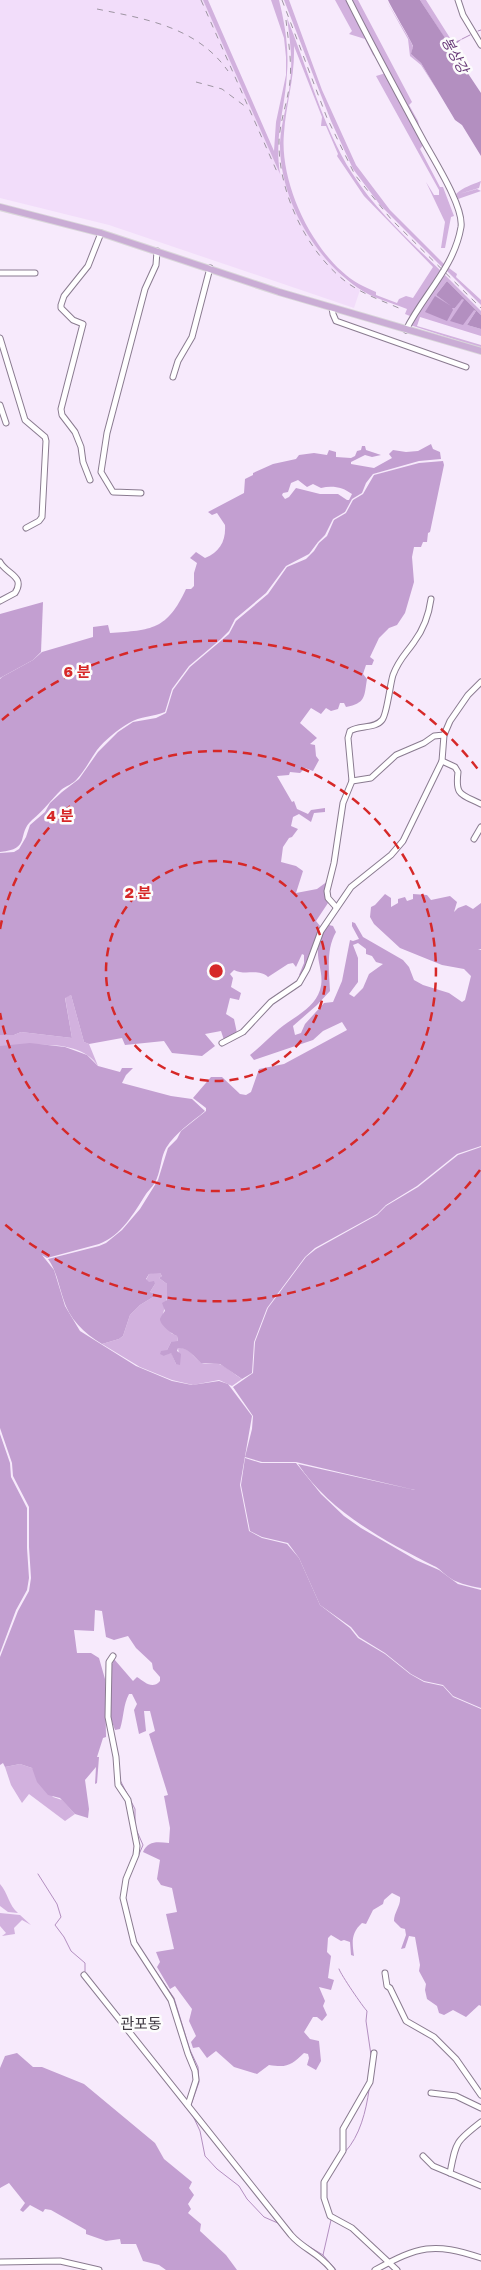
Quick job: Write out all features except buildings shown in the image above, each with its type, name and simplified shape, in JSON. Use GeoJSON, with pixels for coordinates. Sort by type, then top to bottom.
{"type":"FeatureCollection","features":[{"type":"Feature","properties":{"kind":"main road"},"geometry":{"type":"LineString","coordinates":[[0,208],[101,233],[332,308],[481,351]]}},
{"type":"Feature","properties":{"kind":"street"},"geometry":{"type":"LineString","coordinates":[[349,0],[440,170],[461,218],[461,229],[448,264],[437,284],[416,311],[406,330]]}},
{"type":"Feature","properties":{"kind":"street"},"geometry":{"type":"LineString","coordinates":[[458,0],[463,15],[481,45]]}},
{"type":"Feature","properties":{"kind":"street"},"geometry":{"type":"LineString","coordinates":[[90,480],[75,432],[62,415],[61,409],[83,324],[73,320],[61,308],[61,305],[64,296],[78,275],[88,266],[101,233]]}},
{"type":"Feature","properties":{"kind":"street"},"geometry":{"type":"LineString","coordinates":[[141,493],[113,492],[102,472],[107,433],[116,395],[145,289],[156,265],[157,251]]}},
{"type":"Feature","properties":{"kind":"street"},"geometry":{"type":"LineString","coordinates":[[173,377],[180,356],[192,337],[210,268]]}},
{"type":"Feature","properties":{"kind":"street"},"geometry":{"type":"LineString","coordinates":[[0,273],[35,274]]}},
{"type":"Feature","properties":{"kind":"street"},"geometry":{"type":"LineString","coordinates":[[332,308],[336,321],[466,367]]}},
{"type":"Feature","properties":{"kind":"street"},"geometry":{"type":"LineString","coordinates":[[0,338],[25,420],[45,437],[46,441],[44,510],[39,521],[26,528]]}},
{"type":"Feature","properties":{"kind":"street"},"geometry":{"type":"LineString","coordinates":[[0,405],[6,423]]}},
{"type":"Feature","properties":{"kind":"street"},"geometry":{"type":"LineString","coordinates":[[0,562],[3,567],[17,577],[19,582],[16,593],[0,601]]}},
{"type":"Feature","properties":{"kind":"street"},"geometry":{"type":"LineString","coordinates":[[336,907],[328,898],[328,891],[334,863],[342,803],[352,781],[348,738],[350,731],[381,722],[385,716],[394,673],[403,653],[417,638],[426,620],[431,599]]}},
{"type":"Feature","properties":{"kind":"street"},"geometry":{"type":"LineString","coordinates":[[222,1043],[243,1032],[271,1002],[298,983],[307,969],[321,931],[336,907],[351,887],[391,854],[403,841],[442,761],[444,735],[455,712],[481,682]]}},
{"type":"Feature","properties":{"kind":"street"},"geometry":{"type":"LineString","coordinates":[[352,781],[371,778],[396,755],[424,743],[434,736],[444,735]]}},
{"type":"Feature","properties":{"kind":"street"},"geometry":{"type":"LineString","coordinates":[[442,761],[455,767],[458,772],[456,788],[460,794],[481,804]]}},
{"type":"Feature","properties":{"kind":"street"},"geometry":{"type":"LineString","coordinates":[[474,839],[481,827]]}},
{"type":"Feature","properties":{"kind":"street"},"geometry":{"type":"LineString","coordinates":[[113,1656],[109,1662],[108,1717],[117,1762],[118,1785],[128,1800],[137,1846],[136,1855],[126,1879],[124,1898],[134,1943],[171,2000],[195,2071],[196,2080],[188,2104]]}},
{"type":"Feature","properties":{"kind":"street"},"geometry":{"type":"LineString","coordinates":[[385,1973],[387,1986],[399,2004],[404,2019],[434,2037],[456,2059],[481,2095]]}},
{"type":"Feature","properties":{"kind":"street"},"geometry":{"type":"LineString","coordinates":[[84,1976],[294,2238],[322,2258],[332,2270]]}},
{"type":"Feature","properties":{"kind":"street"},"geometry":{"type":"LineString","coordinates":[[374,2053],[370,2082],[342,2131],[344,2148],[326,2177],[324,2198],[330,2216],[352,2228],[397,2270]]}},
{"type":"Feature","properties":{"kind":"street"},"geometry":{"type":"LineString","coordinates":[[431,2093],[456,2096],[481,2108]]}},
{"type":"Feature","properties":{"kind":"street"},"geometry":{"type":"LineString","coordinates":[[450,2173],[456,2144],[459,2139],[481,2122]]}},
{"type":"Feature","properties":{"kind":"street"},"geometry":{"type":"LineString","coordinates":[[423,2156],[433,2166],[481,2186]]}},
{"type":"Feature","properties":{"kind":"street"},"geometry":{"type":"LineString","coordinates":[[376,2270],[410,2252],[434,2247],[481,2258]]}},
{"type":"Feature","properties":{"kind":"street"},"geometry":{"type":"LineString","coordinates":[[0,2262],[60,2260],[99,2270]]}},
{"type":"Feature","properties":{"kind":"shaded area"},"geometry":{"type":"Polygon","coordinates":[[[0,0],[203,0],[301,218],[334,267],[345,280],[360,290],[354,308],[109,225],[0,198],[0,0]]]}},
{"type":"Feature","properties":{"kind":"shaded area"},"geometry":{"type":"Polygon","coordinates":[[[203,0],[208,0],[274,151],[276,122],[286,75],[284,38],[271,0],[279,0],[287,46],[286,86],[278,147],[280,174],[203,0]]]}},
{"type":"Feature","properties":{"kind":"shaded area"},"geometry":{"type":"Polygon","coordinates":[[[284,0],[289,0],[322,90],[356,165],[390,210],[446,266],[444,269],[380,205],[353,169],[331,121],[284,0]]]}},
{"type":"Feature","properties":{"kind":"shaded area"},"geometry":{"type":"Polygon","coordinates":[[[335,0],[347,0],[379,60],[373,55],[365,39],[349,34],[352,31],[335,0]]]}},
{"type":"Feature","properties":{"kind":"shaded area"},"geometry":{"type":"Polygon","coordinates":[[[351,0],[358,0],[412,102],[409,105],[418,121],[421,133],[351,0]]]}},
{"type":"Feature","properties":{"kind":"shaded area"},"geometry":{"type":"Polygon","coordinates":[[[386,0],[411,42],[413,47],[411,54],[421,63],[437,90],[421,65],[410,56],[408,39],[386,0]]]}},
{"type":"Feature","properties":{"kind":"shaded area"},"geometry":{"type":"Polygon","coordinates":[[[420,0],[426,0],[450,38],[456,40],[450,44],[446,40],[420,0]]]}},
{"type":"Feature","properties":{"kind":"shaded area"},"geometry":{"type":"Polygon","coordinates":[[[287,18],[324,118],[352,173],[383,213],[442,272],[410,316],[405,314],[407,309],[369,295],[342,275],[314,243],[302,225],[293,205],[281,164],[280,143],[291,75],[291,50],[287,18]],[[294,46],[293,69],[284,133],[284,153],[287,174],[303,218],[314,238],[328,257],[359,284],[376,292],[376,295],[397,303],[399,299],[406,296],[413,298],[433,267],[364,196],[337,156],[338,154],[326,126],[321,126],[322,117],[294,46]]]}},
{"type":"Feature","properties":{"kind":"shaded area"},"geometry":{"type":"Polygon","coordinates":[[[386,73],[423,145],[420,149],[440,187],[443,187],[454,216],[451,217],[445,248],[441,248],[445,222],[426,182],[434,195],[439,195],[439,190],[376,76],[386,73]]]}},
{"type":"Feature","properties":{"kind":"shaded area"},"geometry":{"type":"Polygon","coordinates":[[[481,181],[479,188],[459,194],[477,189],[481,191],[458,199],[456,194],[468,186],[481,181]]]}},
{"type":"Feature","properties":{"kind":"shaded area"},"geometry":{"type":"Polygon","coordinates":[[[449,268],[481,300],[481,305],[447,271],[449,268]]]}},
{"type":"Feature","properties":{"kind":"shaded area"},"geometry":{"type":"Polygon","coordinates":[[[445,275],[481,311],[481,315],[447,281],[436,295],[452,306],[451,308],[455,308],[462,298],[476,311],[467,325],[481,329],[481,336],[420,317],[417,326],[481,345],[481,348],[410,325],[418,310],[445,275]]]}},
{"type":"Feature","properties":{"kind":"shaded area"},"geometry":{"type":"Polygon","coordinates":[[[431,444],[433,449],[440,452],[441,459],[419,461],[373,474],[366,483],[362,493],[352,499],[345,512],[333,519],[325,535],[309,554],[286,566],[266,593],[235,619],[229,631],[189,666],[172,689],[165,712],[133,721],[112,735],[97,750],[75,781],[61,790],[27,825],[20,844],[16,848],[0,852],[0,679],[2,677],[33,660],[42,652],[93,637],[93,627],[108,625],[110,633],[137,631],[147,629],[165,620],[179,603],[186,589],[191,589],[194,586],[194,573],[197,563],[190,558],[196,552],[205,558],[210,556],[215,553],[223,541],[225,525],[217,513],[212,515],[208,512],[244,493],[245,479],[253,475],[253,473],[273,464],[296,459],[299,455],[314,453],[327,455],[329,450],[336,452],[336,457],[351,458],[355,456],[357,451],[361,450],[362,446],[365,446],[366,450],[381,455],[372,457],[365,455],[351,462],[351,464],[374,468],[392,458],[389,454],[393,450],[418,451],[431,444]],[[298,480],[291,483],[288,492],[282,495],[285,499],[289,497],[296,488],[320,494],[338,494],[347,500],[349,500],[352,494],[337,487],[321,488],[313,484],[307,487],[298,480]]]}},
{"type":"Feature","properties":{"kind":"shaded area"},"geometry":{"type":"Polygon","coordinates":[[[443,461],[444,465],[427,542],[423,542],[421,547],[414,547],[412,557],[414,582],[405,613],[397,625],[389,628],[379,638],[370,657],[374,660],[372,665],[366,665],[363,674],[367,679],[363,698],[361,701],[346,707],[344,703],[340,703],[338,709],[331,711],[326,708],[321,714],[311,708],[300,723],[317,738],[310,744],[315,745],[316,756],[319,760],[313,771],[305,768],[300,773],[290,772],[289,775],[277,776],[292,802],[294,801],[297,809],[308,814],[311,810],[325,808],[325,812],[314,813],[311,822],[299,814],[293,817],[291,826],[298,829],[283,847],[281,862],[296,866],[303,871],[296,893],[317,889],[328,881],[325,895],[328,903],[316,921],[320,926],[301,976],[299,975],[304,963],[304,955],[302,954],[296,967],[293,963],[288,964],[268,977],[256,972],[238,972],[234,970],[230,974],[233,978],[231,987],[241,993],[239,1000],[230,998],[226,1014],[234,1019],[237,1033],[224,1040],[221,1031],[205,1034],[215,1046],[202,1056],[172,1053],[164,1041],[125,1045],[122,1038],[89,1044],[84,1042],[71,995],[65,998],[72,1038],[21,1032],[14,1035],[0,1035],[0,853],[14,852],[19,849],[30,825],[45,812],[50,803],[79,779],[98,752],[118,732],[133,722],[156,718],[166,713],[173,690],[190,667],[229,634],[236,621],[268,594],[287,567],[306,559],[314,551],[327,536],[334,520],[346,513],[353,500],[363,494],[374,475],[419,463],[443,461]]]}},
{"type":"Feature","properties":{"kind":"shaded area"},"geometry":{"type":"Polygon","coordinates":[[[43,602],[41,652],[33,660],[0,678],[0,614],[43,602]]]}},
{"type":"Feature","properties":{"kind":"shaded area"},"geometry":{"type":"Polygon","coordinates":[[[385,894],[391,898],[391,907],[398,903],[398,899],[405,897],[407,901],[413,899],[413,894],[427,895],[431,900],[450,896],[457,902],[454,912],[466,905],[473,909],[481,903],[481,949],[478,949],[481,950],[481,1146],[457,1154],[417,1186],[386,1205],[377,1214],[315,1248],[305,1257],[267,1308],[254,1342],[252,1373],[242,1379],[220,1364],[201,1363],[191,1353],[182,1348],[178,1348],[177,1351],[181,1354],[180,1365],[176,1364],[171,1353],[164,1356],[160,1354],[161,1351],[167,1350],[171,1342],[178,1341],[177,1336],[162,1324],[160,1318],[165,1311],[162,1303],[167,1300],[167,1284],[159,1278],[162,1276],[160,1273],[149,1274],[146,1279],[149,1282],[154,1281],[155,1284],[150,1292],[158,1294],[140,1305],[130,1315],[123,1336],[102,1344],[83,1330],[73,1319],[48,1259],[99,1246],[106,1243],[122,1230],[140,1209],[158,1180],[168,1148],[177,1139],[181,1131],[206,1111],[206,1108],[193,1098],[211,1077],[222,1077],[240,1094],[246,1095],[251,1092],[259,1069],[284,1064],[347,1030],[342,1022],[323,1031],[313,1040],[254,1060],[250,1055],[279,1029],[308,1008],[317,997],[321,982],[319,944],[322,935],[329,925],[333,926],[336,932],[329,953],[330,991],[293,1026],[295,1035],[301,1033],[305,1024],[324,1003],[333,1002],[342,981],[350,940],[359,939],[352,926],[352,922],[355,923],[363,937],[403,960],[409,967],[414,980],[423,985],[449,993],[462,1002],[465,1000],[471,976],[464,969],[442,965],[400,948],[374,924],[370,917],[371,907],[385,894]],[[358,943],[353,945],[358,958],[358,982],[349,994],[354,997],[363,988],[369,974],[383,964],[376,962],[372,956],[366,954],[366,949],[358,943]]]}},
{"type":"Feature","properties":{"kind":"shaded area"},"geometry":{"type":"Polygon","coordinates":[[[71,995],[84,1042],[89,1044],[98,1066],[90,1057],[67,1047],[53,1045],[0,1046],[0,1035],[14,1035],[21,1032],[72,1038],[65,997],[71,995]]]}},
{"type":"Feature","properties":{"kind":"shaded area"},"geometry":{"type":"Polygon","coordinates":[[[30,1043],[65,1047],[87,1055],[98,1066],[120,1072],[122,1068],[133,1068],[126,1075],[122,1083],[171,1096],[192,1099],[205,1111],[179,1132],[170,1142],[164,1151],[155,1182],[120,1230],[99,1244],[47,1258],[42,1255],[54,1270],[65,1306],[80,1331],[136,1366],[172,1381],[192,1385],[219,1381],[228,1384],[252,1416],[240,1485],[249,1531],[262,1538],[287,1544],[299,1558],[320,1605],[350,1628],[358,1638],[385,1654],[410,1674],[424,1682],[443,1686],[453,1697],[481,1709],[481,2006],[479,2005],[466,2017],[453,2010],[444,2015],[439,2013],[437,2006],[427,1999],[426,1984],[419,1971],[420,1965],[415,1937],[409,1936],[405,1948],[401,1949],[406,1935],[405,1929],[401,1928],[394,1921],[400,1897],[392,1893],[384,1900],[383,1904],[373,1910],[366,1924],[362,1923],[356,1930],[353,1942],[354,1956],[351,1955],[350,1942],[341,1941],[331,1935],[328,1938],[327,1952],[331,1956],[328,1978],[334,1980],[331,1990],[319,1987],[325,2001],[323,2006],[327,2015],[322,2021],[317,2017],[313,2017],[304,2032],[310,2039],[319,2041],[321,2061],[316,2070],[307,2065],[308,2054],[304,2053],[289,2065],[269,2065],[257,2074],[234,2067],[216,2051],[207,2058],[199,2047],[193,2048],[191,2042],[196,2036],[189,2021],[192,2009],[175,1986],[170,1989],[157,1967],[160,1962],[156,1952],[174,1949],[166,1914],[177,1912],[172,1888],[161,1885],[157,1879],[160,1860],[143,1852],[148,1845],[157,1842],[169,1843],[170,1828],[164,1796],[168,1795],[149,1734],[155,1731],[150,1711],[144,1711],[146,1731],[139,1734],[134,1710],[137,1704],[132,1694],[129,1694],[127,1698],[120,1729],[115,1730],[111,1719],[111,1667],[114,1659],[133,1681],[137,1677],[148,1684],[154,1685],[160,1681],[160,1677],[153,1669],[152,1663],[136,1648],[128,1636],[114,1640],[106,1637],[102,1611],[95,1610],[94,1631],[74,1630],[77,1653],[91,1653],[99,1658],[105,1679],[106,1737],[103,1738],[97,1757],[99,1757],[97,1783],[95,1784],[96,1767],[85,1780],[89,1809],[88,1818],[75,1814],[60,1798],[48,1795],[37,1782],[32,1768],[20,1764],[5,1767],[3,1763],[0,1765],[0,1657],[18,1611],[29,1591],[31,1578],[29,1507],[13,1476],[12,1463],[0,1428],[0,1046],[30,1043]]]}},
{"type":"Feature","properties":{"kind":"shaded area"},"geometry":{"type":"Polygon","coordinates":[[[481,1147],[481,1588],[450,1578],[437,1568],[359,1523],[326,1497],[298,1464],[415,1490],[296,1462],[262,1462],[245,1457],[252,1429],[253,1416],[233,1387],[253,1373],[255,1342],[268,1308],[306,1257],[316,1249],[377,1215],[386,1206],[418,1187],[458,1155],[481,1147]]]}},
{"type":"Feature","properties":{"kind":"shaded area"},"geometry":{"type":"Polygon","coordinates":[[[160,1273],[162,1276],[159,1278],[167,1284],[168,1294],[163,1314],[171,1333],[177,1336],[178,1342],[171,1342],[164,1356],[171,1352],[176,1364],[180,1362],[178,1348],[182,1348],[190,1352],[200,1362],[219,1364],[242,1379],[232,1386],[219,1380],[193,1385],[172,1380],[140,1367],[102,1344],[123,1336],[130,1315],[140,1305],[158,1294],[150,1292],[155,1284],[149,1283],[146,1280],[149,1274],[160,1273]]]}},
{"type":"Feature","properties":{"kind":"shaded area"},"geometry":{"type":"Polygon","coordinates":[[[0,1434],[10,1463],[11,1477],[27,1508],[29,1578],[27,1590],[16,1610],[0,1653],[0,1434]]]}},
{"type":"Feature","properties":{"kind":"shaded area"},"geometry":{"type":"Polygon","coordinates":[[[245,1458],[261,1463],[296,1463],[321,1494],[344,1516],[361,1528],[416,1560],[439,1570],[458,1584],[481,1590],[481,1708],[453,1696],[443,1685],[424,1681],[411,1674],[385,1653],[359,1637],[351,1627],[320,1605],[299,1558],[288,1543],[262,1537],[250,1531],[241,1485],[245,1458]]]}},
{"type":"Feature","properties":{"kind":"shaded area"},"geometry":{"type":"Polygon","coordinates":[[[20,1764],[32,1768],[53,1797],[62,1800],[75,1814],[65,1821],[29,1794],[22,1803],[11,1785],[5,1767],[20,1764]]]}},
{"type":"Feature","properties":{"kind":"shaded area"},"geometry":{"type":"Polygon","coordinates":[[[0,1884],[18,1913],[8,1912],[0,1906],[0,1884]]]}},
{"type":"Feature","properties":{"kind":"shaded area"},"geometry":{"type":"Polygon","coordinates":[[[0,1913],[20,1915],[31,1925],[22,1920],[14,1928],[15,1934],[2,1936],[6,1933],[0,1926],[0,1913]]]}},
{"type":"Feature","properties":{"kind":"shaded area"},"geometry":{"type":"Polygon","coordinates":[[[17,2053],[33,2067],[42,2067],[84,2084],[155,2143],[164,2159],[192,2182],[189,2188],[194,2195],[188,2204],[191,2209],[188,2213],[201,2224],[200,2231],[226,2255],[237,2270],[166,2270],[159,2265],[143,2261],[136,2244],[121,2244],[120,2239],[106,2241],[86,2234],[86,2230],[51,2210],[45,2209],[43,2212],[30,2205],[23,2212],[20,2210],[25,2203],[9,2183],[0,2188],[0,2068],[5,2056],[17,2053]]]}},
{"type":"Feature","properties":{"kind":"water","name":"봉상강"},"geometry":{"type":"Polygon","coordinates":[[[388,0],[420,0],[449,44],[462,39],[451,48],[481,93],[481,156],[462,125],[455,120],[421,63],[411,54],[413,46],[388,0]]]}},
{"type":"Feature","properties":{"kind":"water"},"geometry":{"type":"Polygon","coordinates":[[[447,281],[481,315],[481,329],[467,325],[476,311],[474,310],[463,325],[450,321],[464,300],[462,299],[455,308],[452,308],[453,310],[447,321],[425,312],[435,296],[451,306],[436,295],[447,281]]]}},
{"type":"Feature","properties":{"kind":"waterway","name":"봉상강"},"geometry":{"type":"LineString","coordinates":[[462,39],[470,35]]}},
{"type":"Feature","properties":{"kind":"waterway"},"geometry":{"type":"LineString","coordinates":[[120,1780],[135,1809],[135,1823]]}},
{"type":"Feature","properties":{"kind":"waterway"},"geometry":{"type":"LineString","coordinates":[[134,1866],[143,1845],[136,1829]]}},
{"type":"Feature","properties":{"kind":"waterway"},"geometry":{"type":"LineString","coordinates":[[38,1874],[57,1904],[61,1917],[55,1925],[71,1951],[85,1963],[85,1973]]}},
{"type":"Feature","properties":{"kind":"waterway"},"geometry":{"type":"LineString","coordinates":[[150,1963],[174,1998],[190,2050],[198,2067],[199,2082],[191,2105]]}},
{"type":"Feature","properties":{"kind":"waterway"},"geometry":{"type":"LineString","coordinates":[[339,1969],[367,2011],[366,2021],[371,2055]]}},
{"type":"Feature","properties":{"kind":"waterway"},"geometry":{"type":"LineString","coordinates":[[345,2152],[355,2139],[362,2123],[369,2090]]}},
{"type":"Feature","properties":{"kind":"waterway"},"geometry":{"type":"LineString","coordinates":[[193,2116],[200,2131],[205,2156],[217,2169],[239,2186],[247,2199],[264,2217],[280,2224]]}},
{"type":"Feature","properties":{"kind":"waterway"},"geometry":{"type":"LineString","coordinates":[[323,2255],[331,2220]]}},
{"type":"Feature","properties":{"kind":"waterway"},"geometry":{"type":"LineString","coordinates":[[305,2244],[323,2255],[336,2270]]}},
{"type":"Feature","properties":{"kind":"railway"},"geometry":{"type":"LineString","coordinates":[[201,0],[278,174]]}},
{"type":"Feature","properties":{"kind":"railway"},"geometry":{"type":"LineString","coordinates":[[282,0],[327,118],[355,175],[391,219],[481,308]]}},
{"type":"Feature","properties":{"kind":"railway"},"geometry":{"type":"LineString","coordinates":[[97,9],[152,21],[186,35],[201,44],[228,71]]}},
{"type":"Feature","properties":{"kind":"railway"},"geometry":{"type":"LineString","coordinates":[[286,20],[290,50],[290,73],[279,141],[280,161],[290,201],[308,239],[334,271],[349,284],[361,291],[401,309]]}},
{"type":"Feature","properties":{"kind":"railway"},"geometry":{"type":"LineString","coordinates":[[196,82],[222,89],[246,107]]}},
{"type":"Feature","properties":{"kind":"district","name":"관포동"},"geometry":{"type":"Point","coordinates":[141,2024]}}]}
